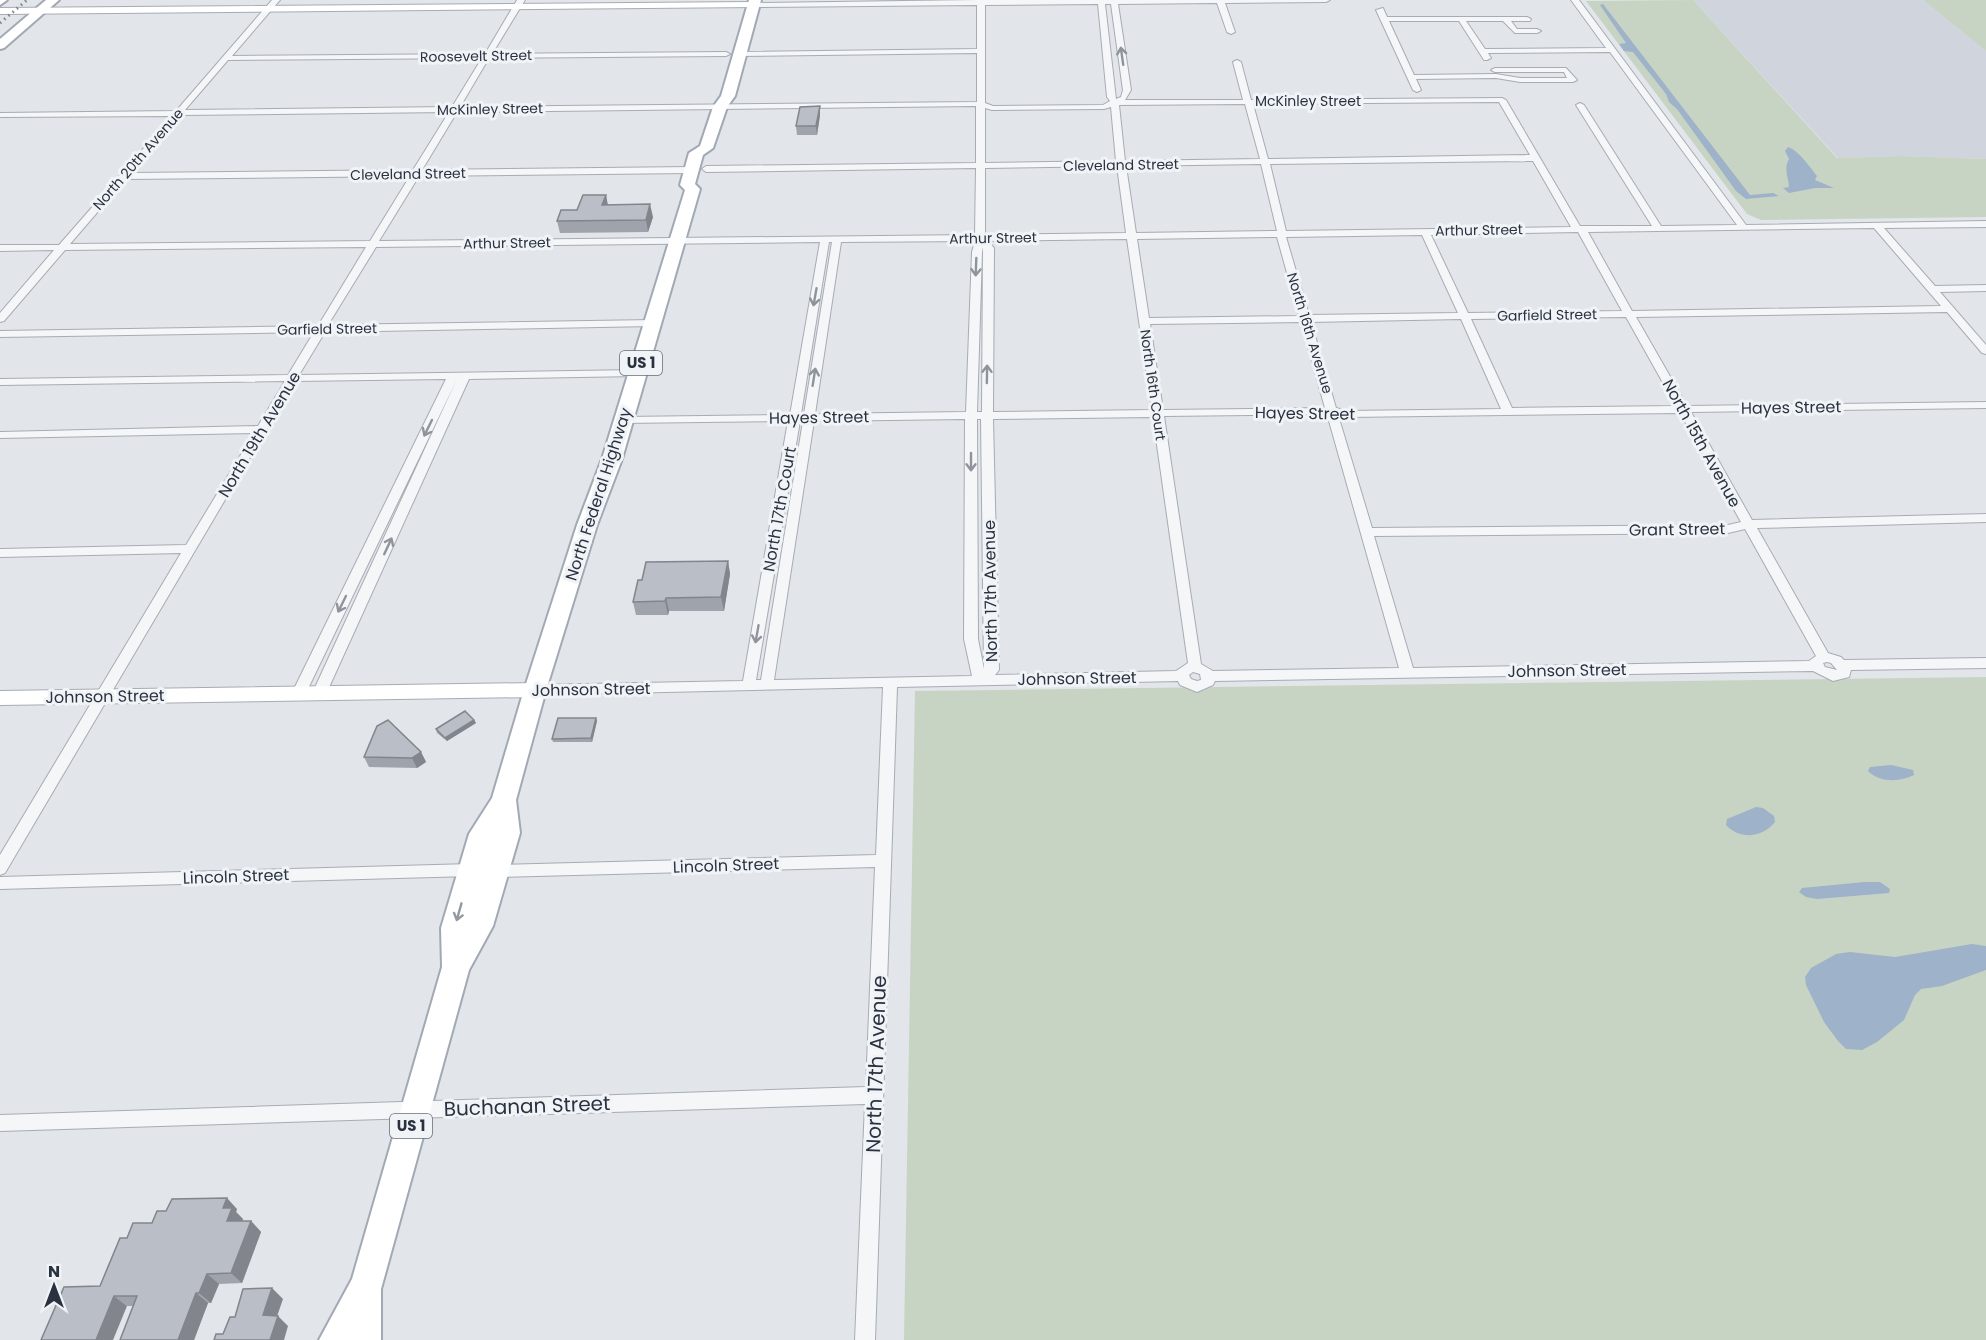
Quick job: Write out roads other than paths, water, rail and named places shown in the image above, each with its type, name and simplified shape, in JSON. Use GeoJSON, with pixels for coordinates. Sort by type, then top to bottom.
{"type":"FeatureCollection","features":[{"type":"Feature","properties":{"kind":"main road"},"geometry":{"type":"LineString","coordinates":[[0,45],[53,0]]}},
{"type":"Feature","properties":{"kind":"main road"},"geometry":{"type":"LineString","coordinates":[[698,170],[711,153],[706,148],[720,107],[728,96],[733,54],[748,3]]}},
{"type":"Feature","properties":{"kind":"main road","name":"North Federal Highway"},"geometry":{"type":"LineString","coordinates":[[366,1285],[456,967],[480,926],[483,870],[507,833],[504,800],[535,690],[591,512],[624,420],[693,189],[700,185],[698,170]]}},
{"type":"Feature","properties":{"kind":"main road","name":"US 1"},"geometry":{"type":"LineString","coordinates":[[336,1340],[366,1285]]}},
{"type":"Feature","properties":{"kind":"main road","name":"US 1"},"geometry":{"type":"LineString","coordinates":[[364,1340],[366,1285]]}},
{"type":"Feature","properties":{"kind":"street","name":"North 20th Avenue"},"geometry":{"type":"LineString","coordinates":[[0,319],[276,0]]}},
{"type":"Feature","properties":{"kind":"street"},"geometry":{"type":"LineString","coordinates":[[1220,0],[1231,33]]}},
{"type":"Feature","properties":{"kind":"street"},"geometry":{"type":"LineString","coordinates":[[0,12],[518,4],[1326,0]]}},
{"type":"Feature","properties":{"kind":"street"},"geometry":{"type":"LineString","coordinates":[[1575,0],[1743,227]]}},
{"type":"Feature","properties":{"kind":"street","name":"North 17th Avenue"},"geometry":{"type":"LineString","coordinates":[[980,238],[989,248],[987,416],[992,670],[980,679],[971,639],[971,416],[977,252],[980,238],[981,1]]}},
{"type":"Feature","properties":{"kind":"street","name":"North 16th Court"},"geometry":{"type":"LineString","coordinates":[[1102,1],[1111,97],[1114,103],[1156,413],[1195,667]]}},
{"type":"Feature","properties":{"kind":"street"},"geometry":{"type":"LineString","coordinates":[[1114,1],[1126,94],[1124,98],[1114,103]]}},
{"type":"Feature","properties":{"kind":"street","name":"North 19th Avenue"},"geometry":{"type":"LineString","coordinates":[[0,869],[261,429],[518,4]]}},
{"type":"Feature","properties":{"kind":"street"},"geometry":{"type":"LineString","coordinates":[[1505,19],[1515,31],[1537,31],[1519,7]]}},
{"type":"Feature","properties":{"kind":"street"},"geometry":{"type":"LineString","coordinates":[[1380,10],[1417,90]]}},
{"type":"Feature","properties":{"kind":"street"},"geometry":{"type":"LineString","coordinates":[[1411,77],[1495,73],[1566,70],[1573,80],[1520,80],[1495,73],[1461,19]]}},
{"type":"Feature","properties":{"kind":"street"},"geometry":{"type":"LineString","coordinates":[[1384,20],[1527,19]]}},
{"type":"Feature","properties":{"kind":"street"},"geometry":{"type":"LineString","coordinates":[[1483,51],[1611,50]]}},
{"type":"Feature","properties":{"kind":"street","name":"Roosevelt Street"},"geometry":{"type":"LineString","coordinates":[[225,58],[980,51]]}},
{"type":"Feature","properties":{"kind":"street","name":"North 16th Avenue"},"geometry":{"type":"LineString","coordinates":[[1237,62],[1265,163],[1281,233],[1407,672]]}},
{"type":"Feature","properties":{"kind":"street"},"geometry":{"type":"LineString","coordinates":[[1126,94],[1141,103]]}},
{"type":"Feature","properties":{"kind":"street","name":"McKinley Street"},"geometry":{"type":"LineString","coordinates":[[0,115],[980,104],[992,108],[1104,107],[1114,103],[1502,100]]}},
{"type":"Feature","properties":{"kind":"street","name":"North 15th Avenue"},"geometry":{"type":"LineString","coordinates":[[1502,100],[1630,314],[1748,524],[1820,662]]}},
{"type":"Feature","properties":{"kind":"street"},"geometry":{"type":"LineString","coordinates":[[1580,105],[1658,228]]}},
{"type":"Feature","properties":{"kind":"street","name":"Cleveland Street"},"geometry":{"type":"LineString","coordinates":[[124,176],[980,167],[1536,158]]}},
{"type":"Feature","properties":{"kind":"street","name":"Arthur Street"},"geometry":{"type":"LineString","coordinates":[[0,248],[678,242],[1986,225]]}},
{"type":"Feature","properties":{"kind":"street"},"geometry":{"type":"LineString","coordinates":[[1878,226],[1986,351]]}},
{"type":"Feature","properties":{"kind":"street"},"geometry":{"type":"LineString","coordinates":[[1425,231],[1508,411]]}},
{"type":"Feature","properties":{"kind":"street","name":"North 17th Court"},"geometry":{"type":"LineString","coordinates":[[767,684],[808,417],[831,240]]}},
{"type":"Feature","properties":{"kind":"street","name":"North 17th Court"},"geometry":{"type":"LineString","coordinates":[[749,684],[794,418],[831,240]]}},
{"type":"Feature","properties":{"kind":"street"},"geometry":{"type":"LineString","coordinates":[[1934,289],[1986,288]]}},
{"type":"Feature","properties":{"kind":"street","name":"Garfield Street"},"geometry":{"type":"LineString","coordinates":[[1143,321],[1951,309]]}},
{"type":"Feature","properties":{"kind":"street","name":"Garfield Street"},"geometry":{"type":"LineString","coordinates":[[0,334],[653,323]]}},
{"type":"Feature","properties":{"kind":"street"},"geometry":{"type":"LineString","coordinates":[[0,382],[638,373]]}},
{"type":"Feature","properties":{"kind":"street"},"geometry":{"type":"LineString","coordinates":[[319,694],[459,375]]}},
{"type":"Feature","properties":{"kind":"street"},"geometry":{"type":"LineString","coordinates":[[298,695],[459,375]]}},
{"type":"Feature","properties":{"kind":"street","name":"Hayes Street"},"geometry":{"type":"LineString","coordinates":[[624,420],[1333,411],[1347,414],[1986,405]]}},
{"type":"Feature","properties":{"kind":"street"},"geometry":{"type":"LineString","coordinates":[[0,435],[261,429]]}},
{"type":"Feature","properties":{"kind":"street","name":"Grant Street"},"geometry":{"type":"LineString","coordinates":[[1367,532],[1728,529],[1748,524],[1986,518]]}},
{"type":"Feature","properties":{"kind":"street"},"geometry":{"type":"LineString","coordinates":[[0,553],[190,549]]}},
{"type":"Feature","properties":{"kind":"street"},"geometry":{"type":"LineString","coordinates":[[763,601],[780,601]]}},
{"type":"Feature","properties":{"kind":"street"},"geometry":{"type":"LineString","coordinates":[[1820,662],[1836,660],[1843,666],[1986,663]]}},
{"type":"Feature","properties":{"kind":"street","name":"Johnson Street"},"geometry":{"type":"LineString","coordinates":[[1209,676],[1820,662]]}},
{"type":"Feature","properties":{"kind":"street"},"geometry":{"type":"LineString","coordinates":[[1195,667],[1203,669],[1209,676],[1205,684],[1197,687],[1188,684],[1182,676],[1187,668],[1195,667]]}},
{"type":"Feature","properties":{"kind":"street","name":"Johnson Street"},"geometry":{"type":"LineString","coordinates":[[0,698],[298,695],[1182,676]]}},
{"type":"Feature","properties":{"kind":"street","name":"North 17th Avenue"},"geometry":{"type":"LineString","coordinates":[[865,1340],[891,681]]}},
{"type":"Feature","properties":{"kind":"street","name":"Lincoln Street"},"geometry":{"type":"LineString","coordinates":[[0,883],[884,861]]}},
{"type":"Feature","properties":{"kind":"street","name":"Buchanan Street"},"geometry":{"type":"LineString","coordinates":[[0,1123],[875,1095]]}},
{"type":"Feature","properties":{"kind":"water"},"geometry":{"type":"Polygon","coordinates":[[[1603,4],[1750,195],[1773,193],[1779,196],[1746,199],[1736,191],[1633,52],[1624,51],[1619,44],[1626,43],[1600,5],[1603,4]]]}},
{"type":"Feature","properties":{"kind":"water"},"geometry":{"type":"Polygon","coordinates":[[[1788,147],[1796,152],[1817,176],[1815,180],[1834,188],[1815,188],[1789,193],[1783,188],[1789,187],[1786,170],[1789,159],[1785,151],[1788,147]]]}},
{"type":"Feature","properties":{"kind":"water"},"geometry":{"type":"Polygon","coordinates":[[[1891,765],[1913,770],[1914,775],[1890,780],[1878,778],[1868,771],[1870,767],[1891,765]]]}},
{"type":"Feature","properties":{"kind":"water"},"geometry":{"type":"Polygon","coordinates":[[[1756,807],[1763,808],[1774,816],[1775,822],[1764,831],[1744,835],[1726,825],[1727,819],[1756,807]]]}},
{"type":"Feature","properties":{"kind":"water"},"geometry":{"type":"Polygon","coordinates":[[[1880,882],[1890,889],[1889,893],[1817,899],[1806,897],[1799,892],[1802,888],[1880,882]]]}},
{"type":"Feature","properties":{"kind":"water"},"geometry":{"type":"Polygon","coordinates":[[[1972,944],[1986,946],[1986,970],[1942,986],[1921,989],[1915,995],[1904,1020],[1877,1042],[1862,1050],[1846,1049],[1838,1041],[1824,1022],[1806,985],[1805,977],[1811,968],[1836,954],[1850,952],[1895,957],[1972,944]]]}},
{"type":"Feature","properties":{"kind":"railway"},"geometry":{"type":"LineString","coordinates":[[0,23],[27,0]]}}]}
